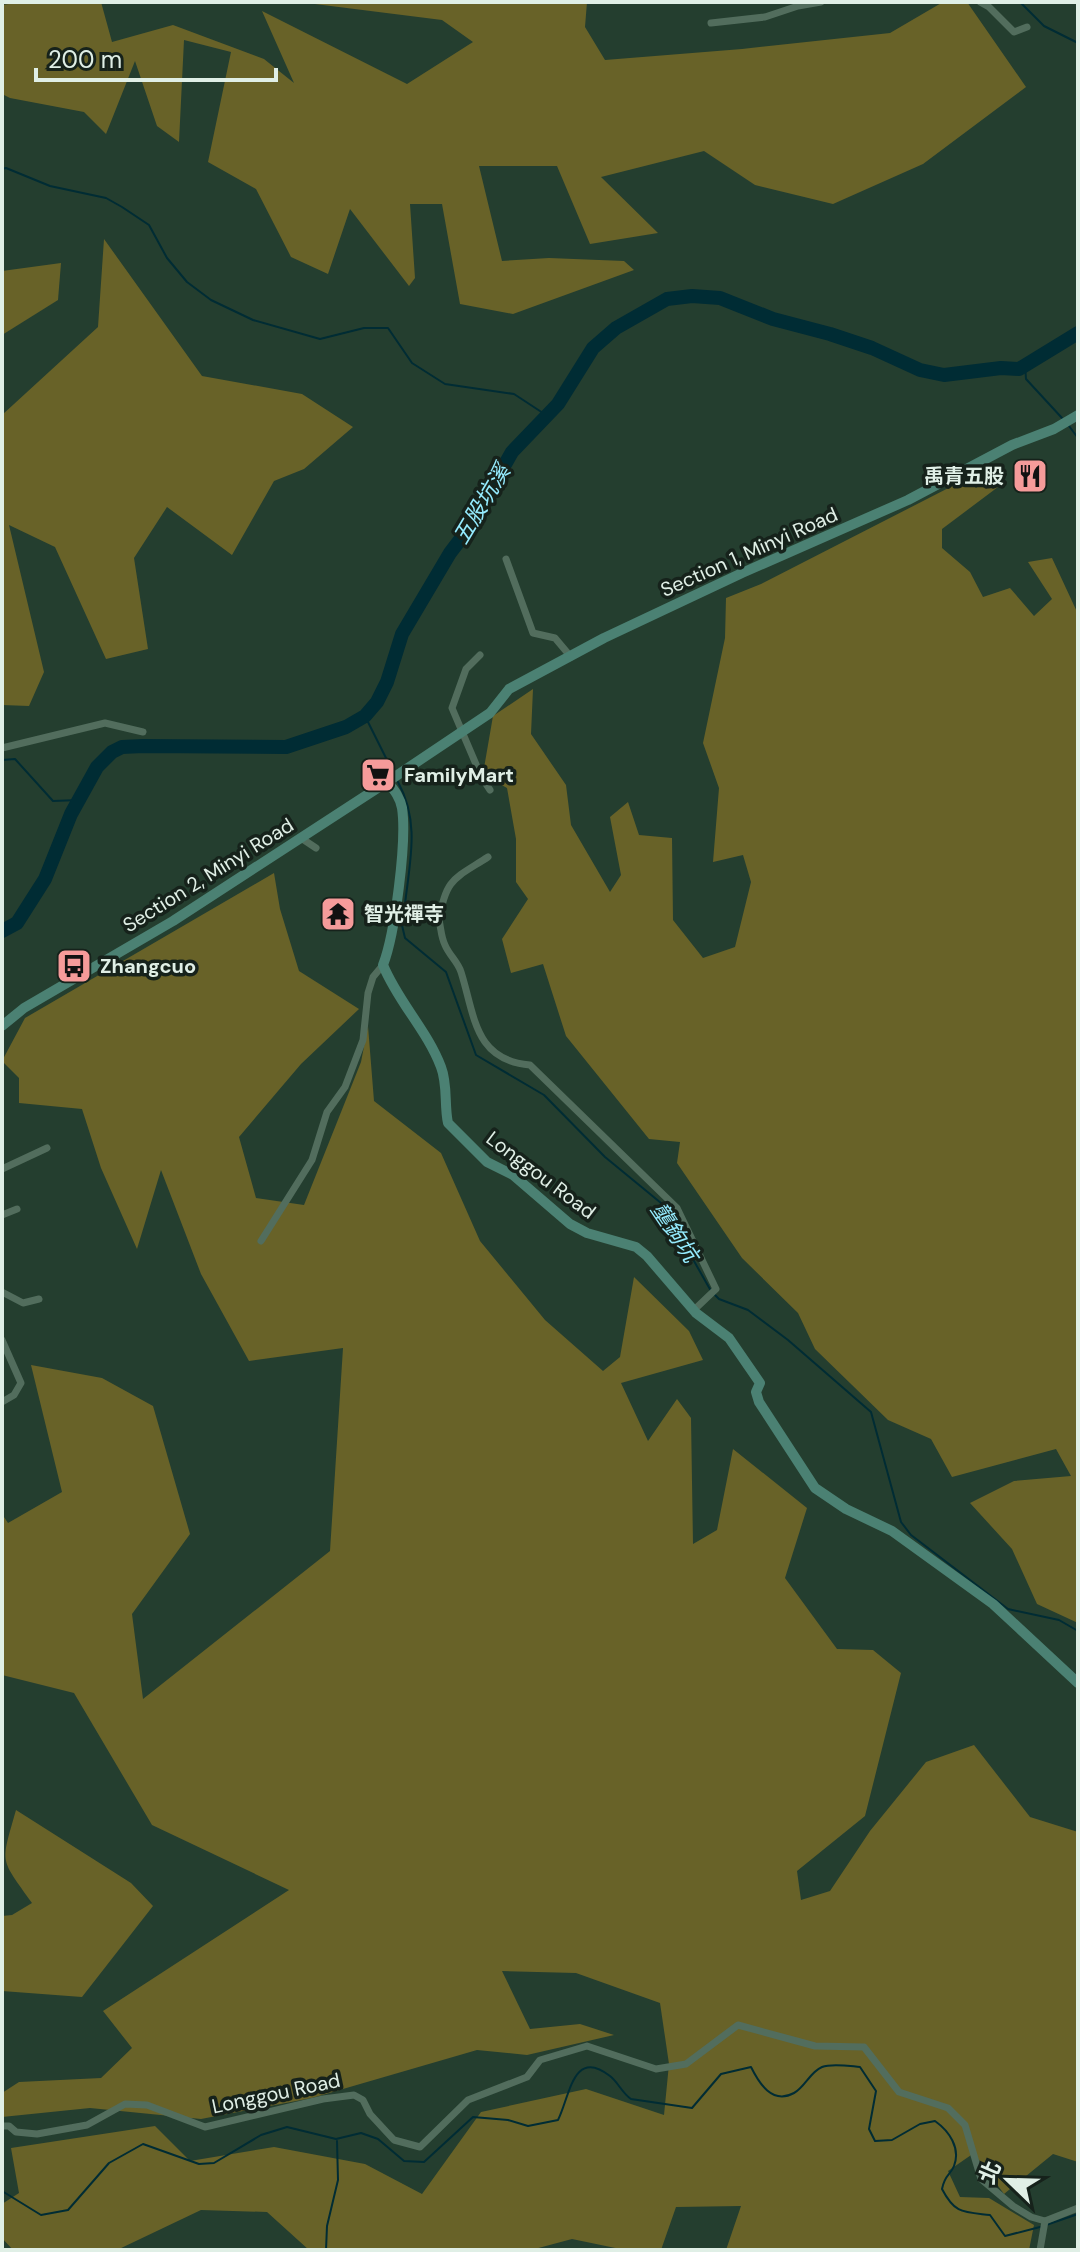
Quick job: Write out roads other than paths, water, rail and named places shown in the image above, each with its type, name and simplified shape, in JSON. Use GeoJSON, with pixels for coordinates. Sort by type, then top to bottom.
{"type":"FeatureCollection","features":[{"type":"Feature","properties":{"kind":"street"},"geometry":{"type":"LineString","coordinates":[[711,23],[765,17],[821,2]]}},
{"type":"Feature","properties":{"kind":"street"},"geometry":{"type":"LineString","coordinates":[[980,2],[1014,32],[1027,27]]}},
{"type":"Feature","properties":{"kind":"street","name":"Section 1, Minyi Road"},"geometry":{"type":"LineString","coordinates":[[462,731],[490,713],[509,689],[604,638],[908,500],[1012,445],[1070,420]]}},
{"type":"Feature","properties":{"kind":"street"},"geometry":{"type":"LineString","coordinates":[[506,559],[533,633],[555,638],[571,657]]}},
{"type":"Feature","properties":{"kind":"street"},"geometry":{"type":"LineString","coordinates":[[480,655],[466,669],[452,708],[490,790]]}},
{"type":"Feature","properties":{"kind":"street"},"geometry":{"type":"LineString","coordinates":[[2,748],[105,723],[143,732]]}},
{"type":"Feature","properties":{"kind":"street","name":"Section 2, Minyi Road"},"geometry":{"type":"LineString","coordinates":[[2,1026],[24,1008],[173,921],[462,731]]}},
{"type":"Feature","properties":{"kind":"street"},"geometry":{"type":"LineString","coordinates":[[261,1241],[312,1160],[327,1112],[345,1087],[363,1040],[368,993],[373,977],[387,954],[397,904],[402,810],[393,777]]}},
{"type":"Feature","properties":{"kind":"street"},"geometry":{"type":"LineString","coordinates":[[301,838],[316,848]]}},
{"type":"Feature","properties":{"kind":"street"},"geometry":{"type":"LineString","coordinates":[[488,857],[453,880],[443,895],[439,920],[445,946],[460,968],[469,1005],[485,1047],[502,1059],[530,1065],[677,1208],[716,1289],[694,1310]]}},
{"type":"Feature","properties":{"kind":"street"},"geometry":{"type":"LineString","coordinates":[[397,904],[439,920]]}},
{"type":"Feature","properties":{"kind":"street","name":"Longgou Road"},"geometry":{"type":"LineString","coordinates":[[383,965],[407,1011],[430,1041],[443,1071],[448,1123],[487,1162],[513,1175],[570,1224],[587,1233],[636,1247],[647,1256],[694,1310],[729,1338],[748,1364],[760,1383],[756,1392],[759,1402],[815,1488],[846,1509],[892,1531],[982,1596],[1078,1683]]}},
{"type":"Feature","properties":{"kind":"street"},"geometry":{"type":"LineString","coordinates":[[2,1169],[47,1148]]}},
{"type":"Feature","properties":{"kind":"street"},"geometry":{"type":"LineString","coordinates":[[2,1215],[17,1209]]}},
{"type":"Feature","properties":{"kind":"street"},"geometry":{"type":"LineString","coordinates":[[2,1292],[23,1303],[39,1299]]}},
{"type":"Feature","properties":{"kind":"street"},"geometry":{"type":"LineString","coordinates":[[2,1340],[21,1383],[14,1395],[2,1402]]}},
{"type":"Feature","properties":{"kind":"street","name":"Longgou Road"},"geometry":{"type":"LineString","coordinates":[[2,2126],[9,2126],[16,2132],[37,2134],[87,2125],[125,2104],[147,2105],[205,2127],[323,2099],[354,2095],[363,2100],[370,2114],[394,2140],[420,2147],[468,2100],[527,2077],[540,2060],[587,2046],[656,2069],[686,2064],[738,2025],[815,2046],[864,2047],[899,2092],[948,2108],[965,2125],[981,2179],[1013,2206],[1045,2221]]}},
{"type":"Feature","properties":{"kind":"street"},"geometry":{"type":"LineString","coordinates":[[1040,2250],[1045,2221],[1078,2208]]}},
{"type":"Feature","properties":{"kind":"waterway"},"geometry":{"type":"LineString","coordinates":[[1020,2],[1044,26],[1078,43]]}},
{"type":"Feature","properties":{"kind":"waterway"},"geometry":{"type":"LineString","coordinates":[[2,169],[50,186],[106,198],[122,207],[149,225],[167,258],[187,282],[211,300],[253,320],[320,339],[364,328],[388,328],[412,363],[445,384],[514,394],[546,415]]}},
{"type":"Feature","properties":{"kind":"waterway","name":"五股坑溪"},"geometry":{"type":"LineString","coordinates":[[2,931],[17,923],[45,879],[71,814],[97,767],[112,752],[122,747],[143,746],[286,747],[346,727],[365,716],[377,702],[387,682],[402,634],[450,553],[469,528],[512,452],[558,404],[593,348],[616,328],[667,299],[692,296],[720,298],[773,319],[872,348],[920,370],[944,375],[1001,368],[1019,369],[1078,333]]}},
{"type":"Feature","properties":{"kind":"waterway"},"geometry":{"type":"LineString","coordinates":[[1025,365],[1026,379],[1062,418]]}},
{"type":"Feature","properties":{"kind":"waterway"},"geometry":{"type":"LineString","coordinates":[[1069,426],[1078,438]]}},
{"type":"Feature","properties":{"kind":"waterway","name":"壟鉤坑"},"geometry":{"type":"LineString","coordinates":[[365,716],[393,772]]}},
{"type":"Feature","properties":{"kind":"waterway"},"geometry":{"type":"LineString","coordinates":[[2,760],[15,759],[53,801],[79,800]]}},
{"type":"Feature","properties":{"kind":"waterway","name":"壟鉤坑"},"geometry":{"type":"LineString","coordinates":[[398,782],[409,812],[412,842],[405,904]]}},
{"type":"Feature","properties":{"kind":"waterway","name":"壟鉤坑"},"geometry":{"type":"LineString","coordinates":[[404,910],[401,921],[405,938],[446,972],[476,1055],[544,1095],[605,1157],[661,1203],[711,1291]]}},
{"type":"Feature","properties":{"kind":"waterway","name":"壟鉤坑"},"geometry":{"type":"LineString","coordinates":[[715,1295],[748,1310],[788,1340],[871,1412],[901,1522],[911,1535],[1008,1609],[1059,1620],[1078,1631]]}},
{"type":"Feature","properties":{"kind":"waterway"},"geometry":{"type":"LineString","coordinates":[[2,2191],[41,2215],[68,2210],[109,2163],[143,2144],[199,2164],[214,2163],[261,2135],[287,2127],[336,2139],[361,2133],[378,2139],[404,2161],[424,2162],[473,2117],[508,2120],[528,2126],[558,2120],[575,2078],[588,2067],[610,2076],[631,2099],[692,2108],[721,2074],[751,2067],[767,2090],[786,2096],[798,2090],[818,2069],[841,2065],[860,2067],[876,2091],[869,2129],[875,2141],[892,2140],[920,2124],[935,2121],[945,2130],[956,2153],[942,2189],[951,2203],[966,2212],[990,2215],[1005,2236],[1040,2227]]}},
{"type":"Feature","properties":{"kind":"waterway"},"geometry":{"type":"LineString","coordinates":[[326,2250],[327,2226],[338,2180],[337,2141]]}},
{"type":"Feature","properties":{"kind":"waterway"},"geometry":{"type":"LineString","coordinates":[[1046,2225],[1078,2214]]}},
{"type":"Feature","properties":{"kind":"place","name":"禹青五股"},"geometry":{"type":"Point","coordinates":[1030,476]}},
{"type":"Feature","properties":{"kind":"place","name":"FamilyMart"},"geometry":{"type":"Point","coordinates":[378,775]}},
{"type":"Feature","properties":{"kind":"place","name":"智光禪寺"},"geometry":{"type":"Point","coordinates":[338,914]}},
{"type":"Feature","properties":{"kind":"place","name":"Zhangcuo"},"geometry":{"type":"Point","coordinates":[74,966]}}]}
